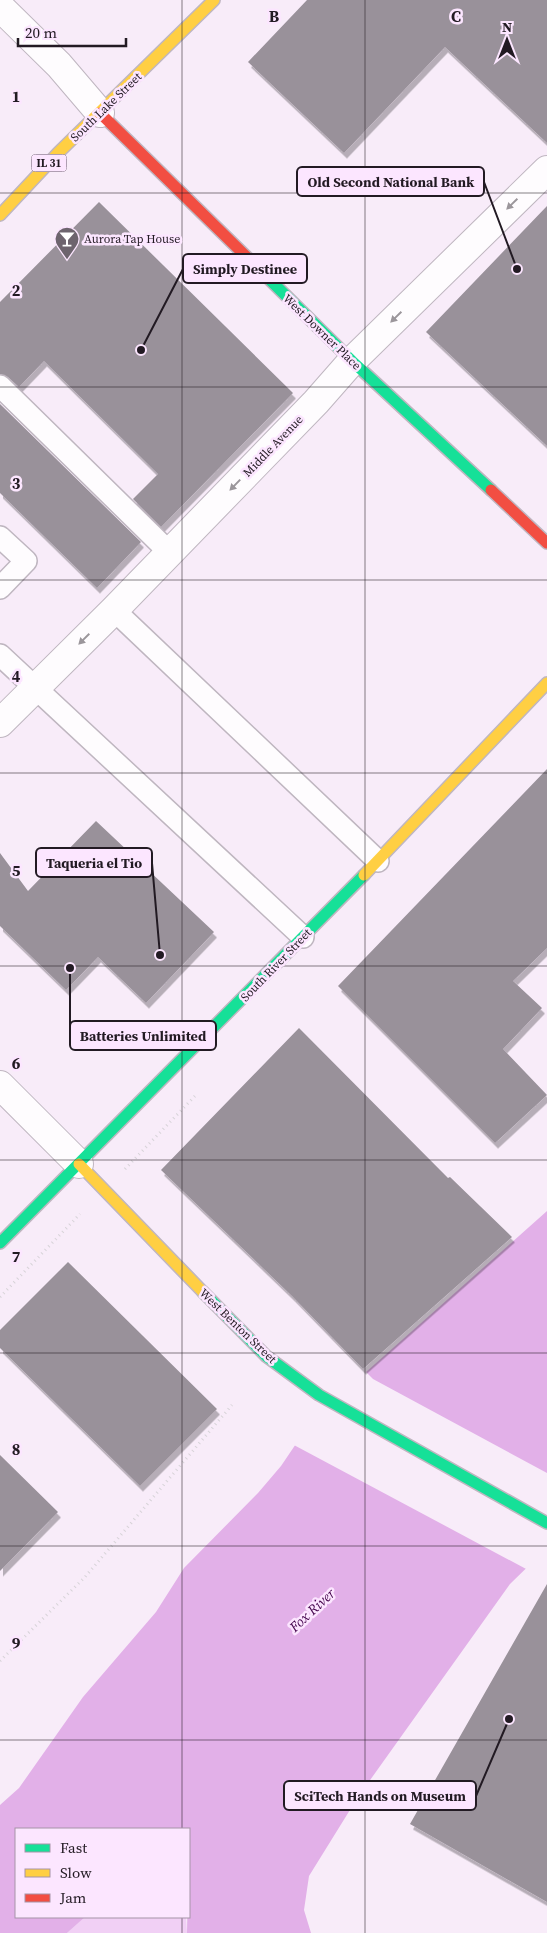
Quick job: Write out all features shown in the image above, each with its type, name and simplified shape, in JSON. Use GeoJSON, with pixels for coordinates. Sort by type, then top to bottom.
{"type":"FeatureCollection","features":[{"type":"Feature","properties":{"kind":"street","name":"South Lake Street"},"geometry":{"type":"LineString","coordinates":[[0,215],[214,0]]}},
{"type":"Feature","properties":{"kind":"street","name":"West Downer Place"},"geometry":{"type":"LineString","coordinates":[[3,18],[59,65],[100,113],[352,361],[547,543]]}},
{"type":"Feature","properties":{"kind":"street","name":"Middle Avenue"},"geometry":{"type":"LineString","coordinates":[[0,723],[114,610],[316,402],[352,361],[547,170]]}},
{"type":"Feature","properties":{"kind":"street","name":"South River Street"},"geometry":{"type":"LineString","coordinates":[[0,1243],[378,861],[547,683]]}},
{"type":"Feature","properties":{"kind":"street","name":"West Benton Street"},"geometry":{"type":"LineString","coordinates":[[0,1085],[266,1356],[319,1396],[547,1523]]}},
{"type":"Feature","properties":{"kind":"lane"},"geometry":{"type":"LineString","coordinates":[[0,386],[169,552]]}},
{"type":"Feature","properties":{"kind":"lane"},"geometry":{"type":"LineString","coordinates":[[0,537],[26,561],[0,588]]}},
{"type":"Feature","properties":{"kind":"lane"},"geometry":{"type":"LineString","coordinates":[[114,610],[378,861]]}},
{"type":"Feature","properties":{"kind":"lane"},"geometry":{"type":"LineString","coordinates":[[0,655],[303,937]]}},
{"type":"Feature","properties":{"kind":"path"},"geometry":{"type":"LineString","coordinates":[[0,1661],[85,1577],[232,1405]]}},
{"type":"Feature","properties":{"kind":"shaded area"},"geometry":{"type":"Polygon","coordinates":[[[84,1918],[186,1918],[187,1933],[67,1933],[84,1918]]]}},
{"type":"Feature","properties":{"kind":"water","name":"Fox River"},"geometry":{"type":"Polygon","coordinates":[[[547,1211],[547,1548],[510,1584],[358,1797],[309,1876],[304,1910],[311,1933],[187,1933],[187,1918],[190,1918],[190,1828],[15,1828],[15,1918],[84,1918],[67,1933],[0,1933],[0,1805],[19,1788],[83,1697],[156,1612],[184,1568],[258,1493],[281,1466],[304,1432],[345,1400],[366,1372],[547,1211]]]}},
{"type":"Feature","properties":{"kind":"pier"},"geometry":{"type":"Polygon","coordinates":[[[365,1371],[373,1379],[547,1473],[547,1552],[528,1570],[292,1444],[302,1431],[344,1398],[365,1371]]]}},
{"type":"Feature","properties":{"kind":"building"},"geometry":{"type":"Polygon","coordinates":[[[307,0],[547,0],[547,143],[445,47],[344,153],[248,62],[307,0]]]}},
{"type":"Feature","properties":{"kind":"building"},"geometry":{"type":"Polygon","coordinates":[[[99,202],[293,393],[161,527],[133,499],[158,474],[44,361],[19,387],[8,377],[0,374],[0,302],[99,202]]]}},
{"type":"Feature","properties":{"kind":"building"},"geometry":{"type":"Polygon","coordinates":[[[547,206],[547,446],[426,332],[547,206]]]}},
{"type":"Feature","properties":{"kind":"building"},"geometry":{"type":"Polygon","coordinates":[[[0,404],[141,542],[97,588],[0,493],[0,404]]]}},
{"type":"Feature","properties":{"kind":"building"},"geometry":{"type":"Polygon","coordinates":[[[547,769],[547,948],[513,981],[542,1008],[503,1049],[547,1095],[495,1143],[338,986],[547,769]]]}},
{"type":"Feature","properties":{"kind":"building"},"geometry":{"type":"Polygon","coordinates":[[[96,821],[214,932],[146,1003],[98,957],[66,990],[0,926],[0,853],[28,891],[96,821]]]}},
{"type":"Feature","properties":{"kind":"building"},"geometry":{"type":"Polygon","coordinates":[[[299,1028],[448,1178],[450,1177],[512,1237],[363,1369],[292,1296],[161,1170],[299,1028]]]}},
{"type":"Feature","properties":{"kind":"building"},"geometry":{"type":"Polygon","coordinates":[[[68,1262],[217,1409],[140,1486],[0,1348],[0,1330],[68,1262]]]}},
{"type":"Feature","properties":{"kind":"building"},"geometry":{"type":"Polygon","coordinates":[[[0,1455],[58,1512],[0,1571],[0,1455]]]}},
{"type":"Feature","properties":{"kind":"building"},"geometry":{"type":"Polygon","coordinates":[[[547,1584],[547,1902],[410,1824],[547,1584]]]}},
{"type":"Feature","properties":{"kind":"traffic: fast"},"geometry":{"type":"LineString","coordinates":[[261,271],[352,361],[491,490]]}},
{"type":"Feature","properties":{"kind":"traffic: fast"},"geometry":{"type":"LineString","coordinates":[[0,1243],[364,875]]}},
{"type":"Feature","properties":{"kind":"traffic: fast"},"geometry":{"type":"LineString","coordinates":[[203,1292],[266,1356],[319,1395],[547,1523]]}},
{"type":"Feature","properties":{"kind":"traffic: slow"},"geometry":{"type":"LineString","coordinates":[[0,215],[58,153],[214,0]]}},
{"type":"Feature","properties":{"kind":"traffic: slow"},"geometry":{"type":"LineString","coordinates":[[364,875],[547,683]]}},
{"type":"Feature","properties":{"kind":"traffic: slow"},"geometry":{"type":"LineString","coordinates":[[79,1164],[203,1292]]}},
{"type":"Feature","properties":{"kind":"traffic: jam"},"geometry":{"type":"LineString","coordinates":[[100,113],[261,271]]}},
{"type":"Feature","properties":{"kind":"traffic: jam"},"geometry":{"type":"LineString","coordinates":[[491,490],[547,543]]}},
{"type":"Feature","properties":{"kind":"place","name":"Aurora Tap House"},"geometry":{"type":"Point","coordinates":[67,260]}},
{"type":"Feature","properties":{"kind":"place","name":"Old Second National Bank"},"geometry":{"type":"Point","coordinates":[517,269]}},
{"type":"Feature","properties":{"kind":"place","name":"Simply Destinee"},"geometry":{"type":"Point","coordinates":[141,350]}},
{"type":"Feature","properties":{"kind":"place","name":"Taqueria el Tio"},"geometry":{"type":"Point","coordinates":[160,955]}},
{"type":"Feature","properties":{"kind":"place","name":"Batteries Unlimited"},"geometry":{"type":"Point","coordinates":[70,968]}},
{"type":"Feature","properties":{"kind":"place","name":"SciTech Hands on Museum"},"geometry":{"type":"Point","coordinates":[509,1719]}}]}
